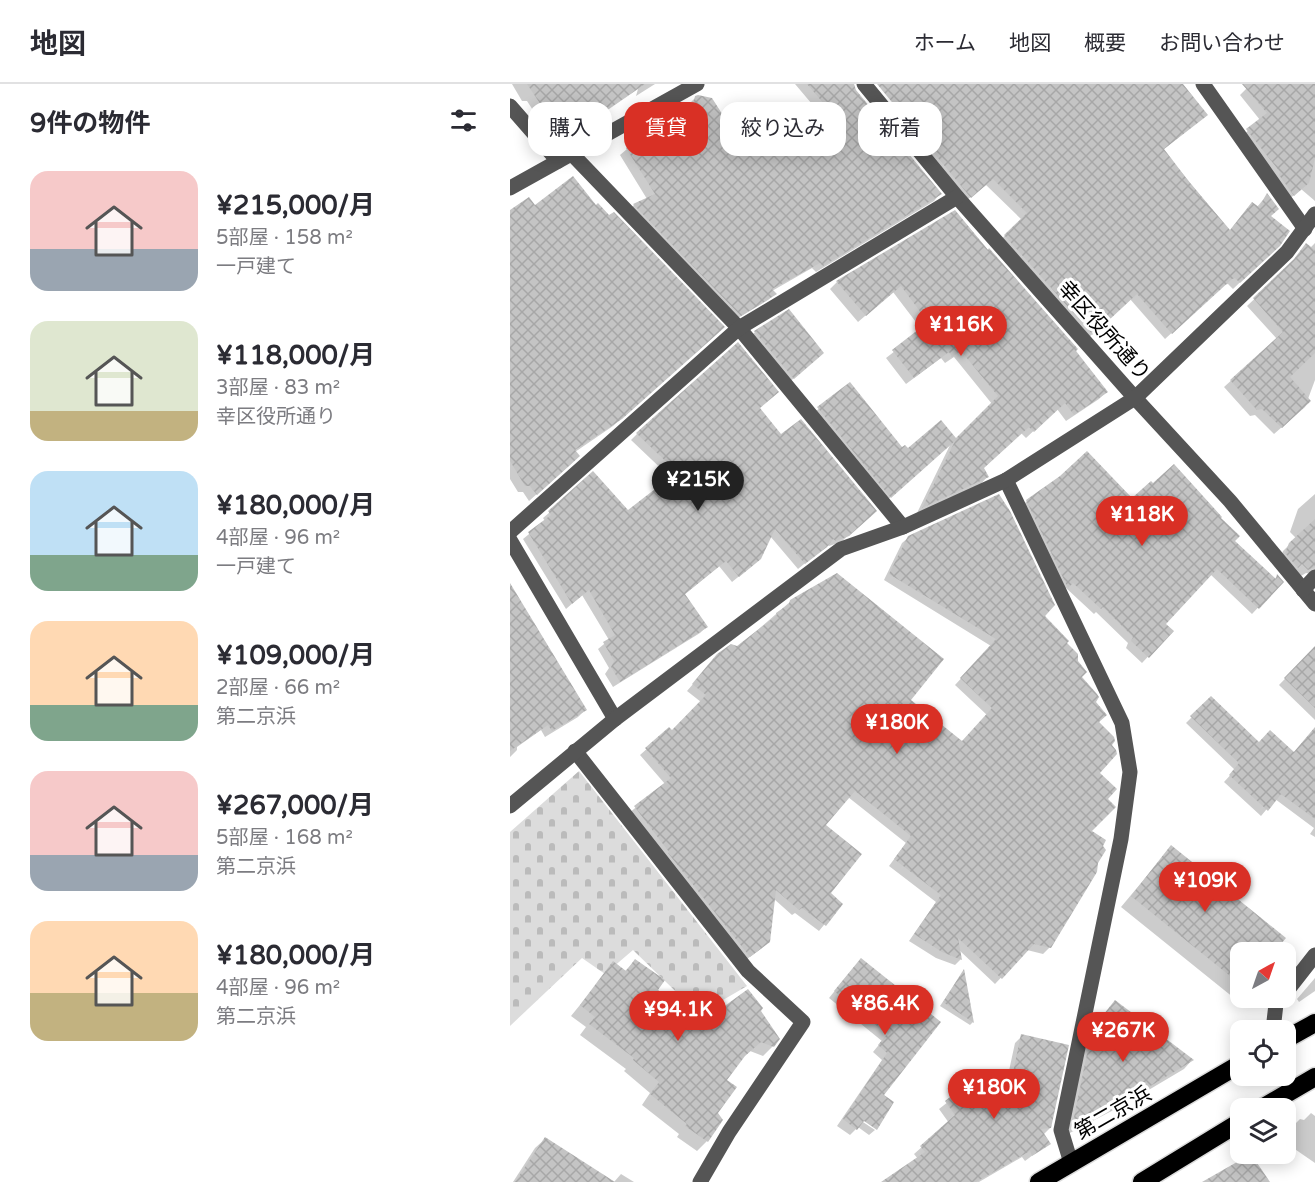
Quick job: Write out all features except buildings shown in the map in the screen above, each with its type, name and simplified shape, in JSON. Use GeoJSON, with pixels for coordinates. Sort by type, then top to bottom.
{"type":"FeatureCollection","features":[{"type":"Feature","properties":{"kind":"highway"},"geometry":{"type":"LineString","coordinates":[[1296,1033],[1315,1023]]}},
{"type":"Feature","properties":{"kind":"highway","name":"第二京浜"},"geometry":{"type":"LineString","coordinates":[[1039,1182],[1230,1070]]}},
{"type":"Feature","properties":{"kind":"highway"},"geometry":{"type":"LineString","coordinates":[[1280,1098],[1315,1077]]}},
{"type":"Feature","properties":{"kind":"highway"},"geometry":{"type":"LineString","coordinates":[[1142,1182],[1230,1128]]}},
{"type":"Feature","properties":{"kind":"street"},"geometry":{"type":"LineString","coordinates":[[510,188],[697,84]]}},
{"type":"Feature","properties":{"kind":"street","name":"幸区役所通り"},"geometry":{"type":"LineString","coordinates":[[864,84],[957,197],[1135,398],[1230,501],[1315,604]]}},
{"type":"Feature","properties":{"kind":"street"},"geometry":{"type":"LineString","coordinates":[[510,806],[615,719],[842,549],[903,527],[1006,480],[1135,398],[1287,252],[1311,222],[1203,84]]}},
{"type":"Feature","properties":{"kind":"street"},"geometry":{"type":"LineString","coordinates":[[510,106],[739,328],[903,527]]}},
{"type":"Feature","properties":{"kind":"street"},"geometry":{"type":"LineString","coordinates":[[510,532],[739,328],[957,197]]}},
{"type":"Feature","properties":{"kind":"street"},"geometry":{"type":"LineString","coordinates":[[1006,480],[1122,723],[1130,772],[1121,839],[1061,1130],[1071,1163]]}},
{"type":"Feature","properties":{"kind":"street"},"geometry":{"type":"LineString","coordinates":[[510,540],[615,719]]}},
{"type":"Feature","properties":{"kind":"street"},"geometry":{"type":"LineString","coordinates":[[1303,590],[1315,577]]}},
{"type":"Feature","properties":{"kind":"street"},"geometry":{"type":"LineString","coordinates":[[575,751],[748,971],[803,1022],[729,1131],[700,1182]]}},
{"type":"Feature","properties":{"kind":"street"},"geometry":{"type":"LineString","coordinates":[[1296,979],[1315,955]]}},
{"type":"Feature","properties":{"kind":"green space"},"geometry":{"type":"Polygon","coordinates":[[[579,771],[747,986],[699,1014],[633,950],[605,974],[582,958],[510,1026],[510,832],[579,771]]]}}]}
